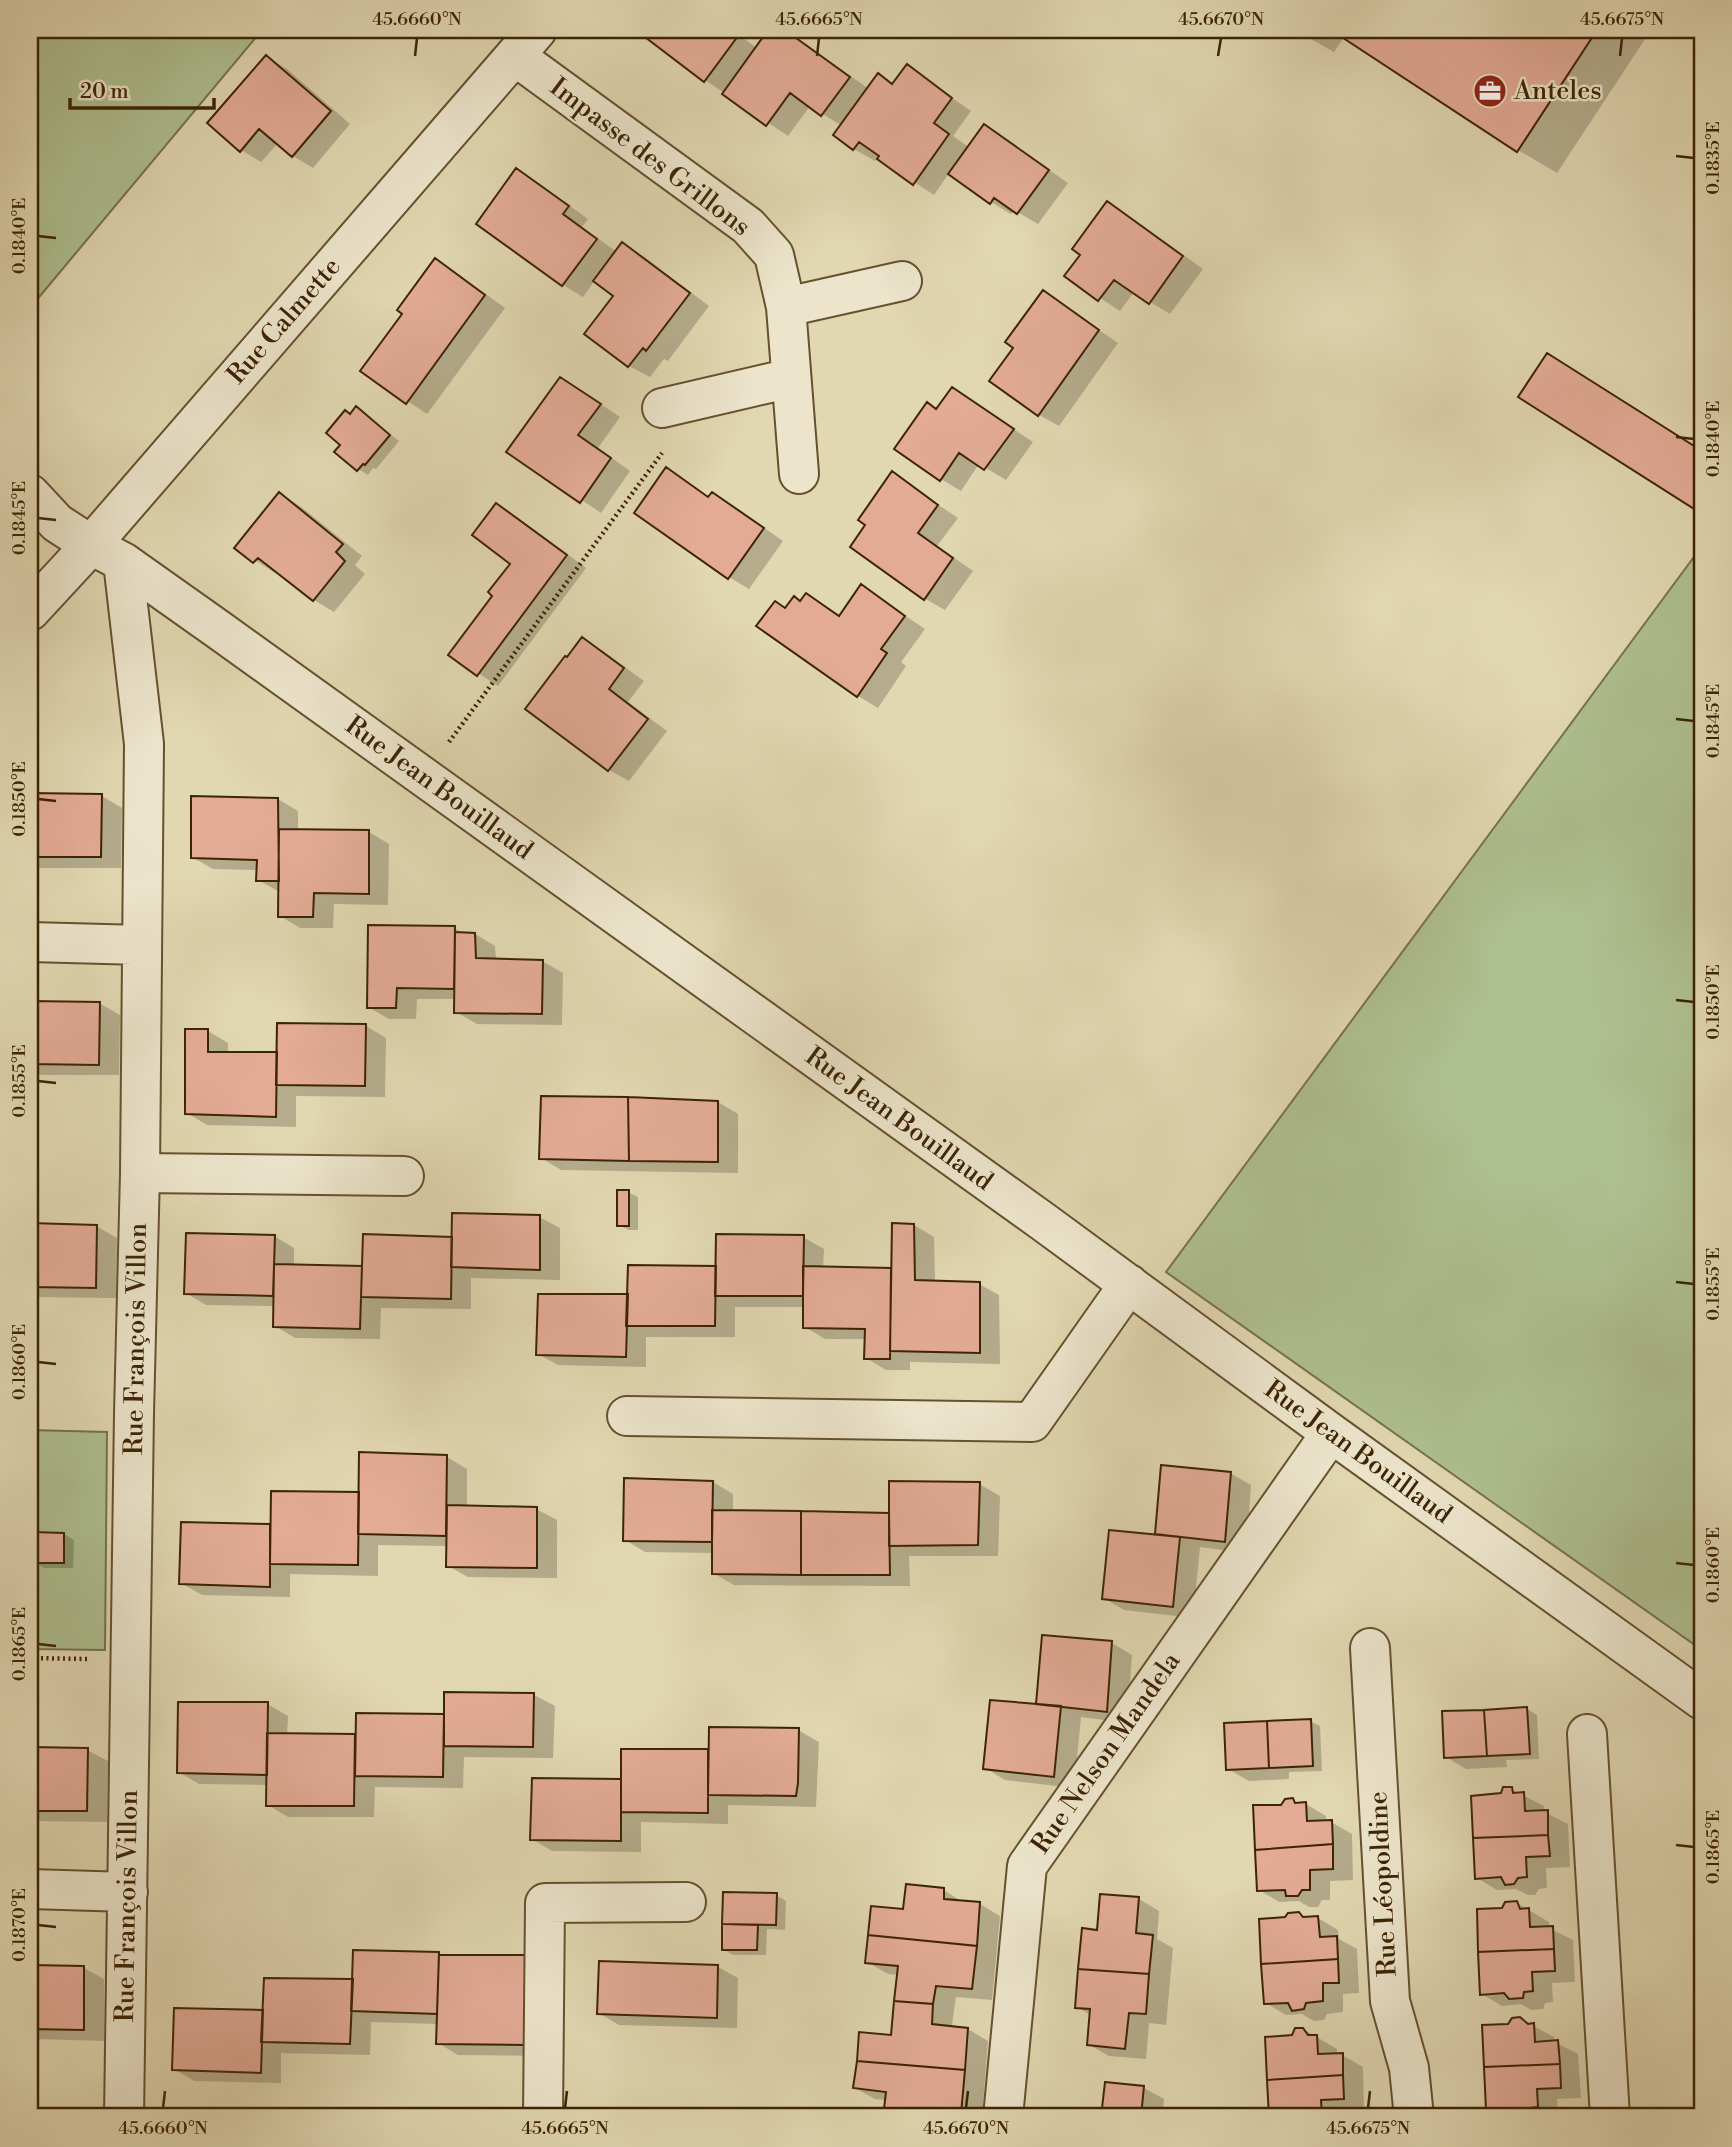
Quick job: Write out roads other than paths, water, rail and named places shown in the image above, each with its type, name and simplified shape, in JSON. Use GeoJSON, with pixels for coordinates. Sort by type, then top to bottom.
{"type":"FeatureCollection","features":[{"type":"Feature","properties":{"kind":"street","name":"Impasse des Grillons"},"geometry":{"type":"LineString","coordinates":[[526,43],[748,226],[774,255],[786,307],[799,474]]}},
{"type":"Feature","properties":{"kind":"street","name":"Rue Calmette"},"geometry":{"type":"LineString","coordinates":[[30,611],[107,554],[526,43]]}},
{"type":"Feature","properties":{"kind":"street"},"geometry":{"type":"LineString","coordinates":[[786,307],[902,281]]}},
{"type":"Feature","properties":{"kind":"street"},"geometry":{"type":"LineString","coordinates":[[662,408],[791,378]]}},
{"type":"Feature","properties":{"kind":"street","name":"Rue Jean Bouillaud"},"geometry":{"type":"LineString","coordinates":[[30,494],[57,523],[107,554],[423,777],[1702,1700]]}},
{"type":"Feature","properties":{"kind":"street","name":"Rue François Villon"},"geometry":{"type":"LineString","coordinates":[[107,554],[144,744],[140,1172],[134,1399],[124,2117]]}},
{"type":"Feature","properties":{"kind":"street"},"geometry":{"type":"LineString","coordinates":[[30,942],[142,945]]}},
{"type":"Feature","properties":{"kind":"street"},"geometry":{"type":"LineString","coordinates":[[140,1172],[404,1176]]}},
{"type":"Feature","properties":{"kind":"street"},"geometry":{"type":"LineString","coordinates":[[627,1416],[1032,1422],[1129,1284]]}},
{"type":"Feature","properties":{"kind":"street","name":"Rue Nelson Mandela"},"geometry":{"type":"LineString","coordinates":[[1003,2117],[1027,1867],[1331,1433]]}},
{"type":"Feature","properties":{"kind":"street","name":"Rue Léopoldine"},"geometry":{"type":"LineString","coordinates":[[1370,1648],[1390,2001],[1409,2068],[1414,2117]]}},
{"type":"Feature","properties":{"kind":"street"},"geometry":{"type":"LineString","coordinates":[[1587,1734],[1610,2117]]}},
{"type":"Feature","properties":{"kind":"street"},"geometry":{"type":"LineString","coordinates":[[30,1889],[128,1892]]}},
{"type":"Feature","properties":{"kind":"street"},"geometry":{"type":"LineString","coordinates":[[543,2117],[545,1903],[686,1902]]}},
{"type":"Feature","properties":{"kind":"place","name":"Anteles"},"geometry":{"type":"Point","coordinates":[1490,91]}}]}
